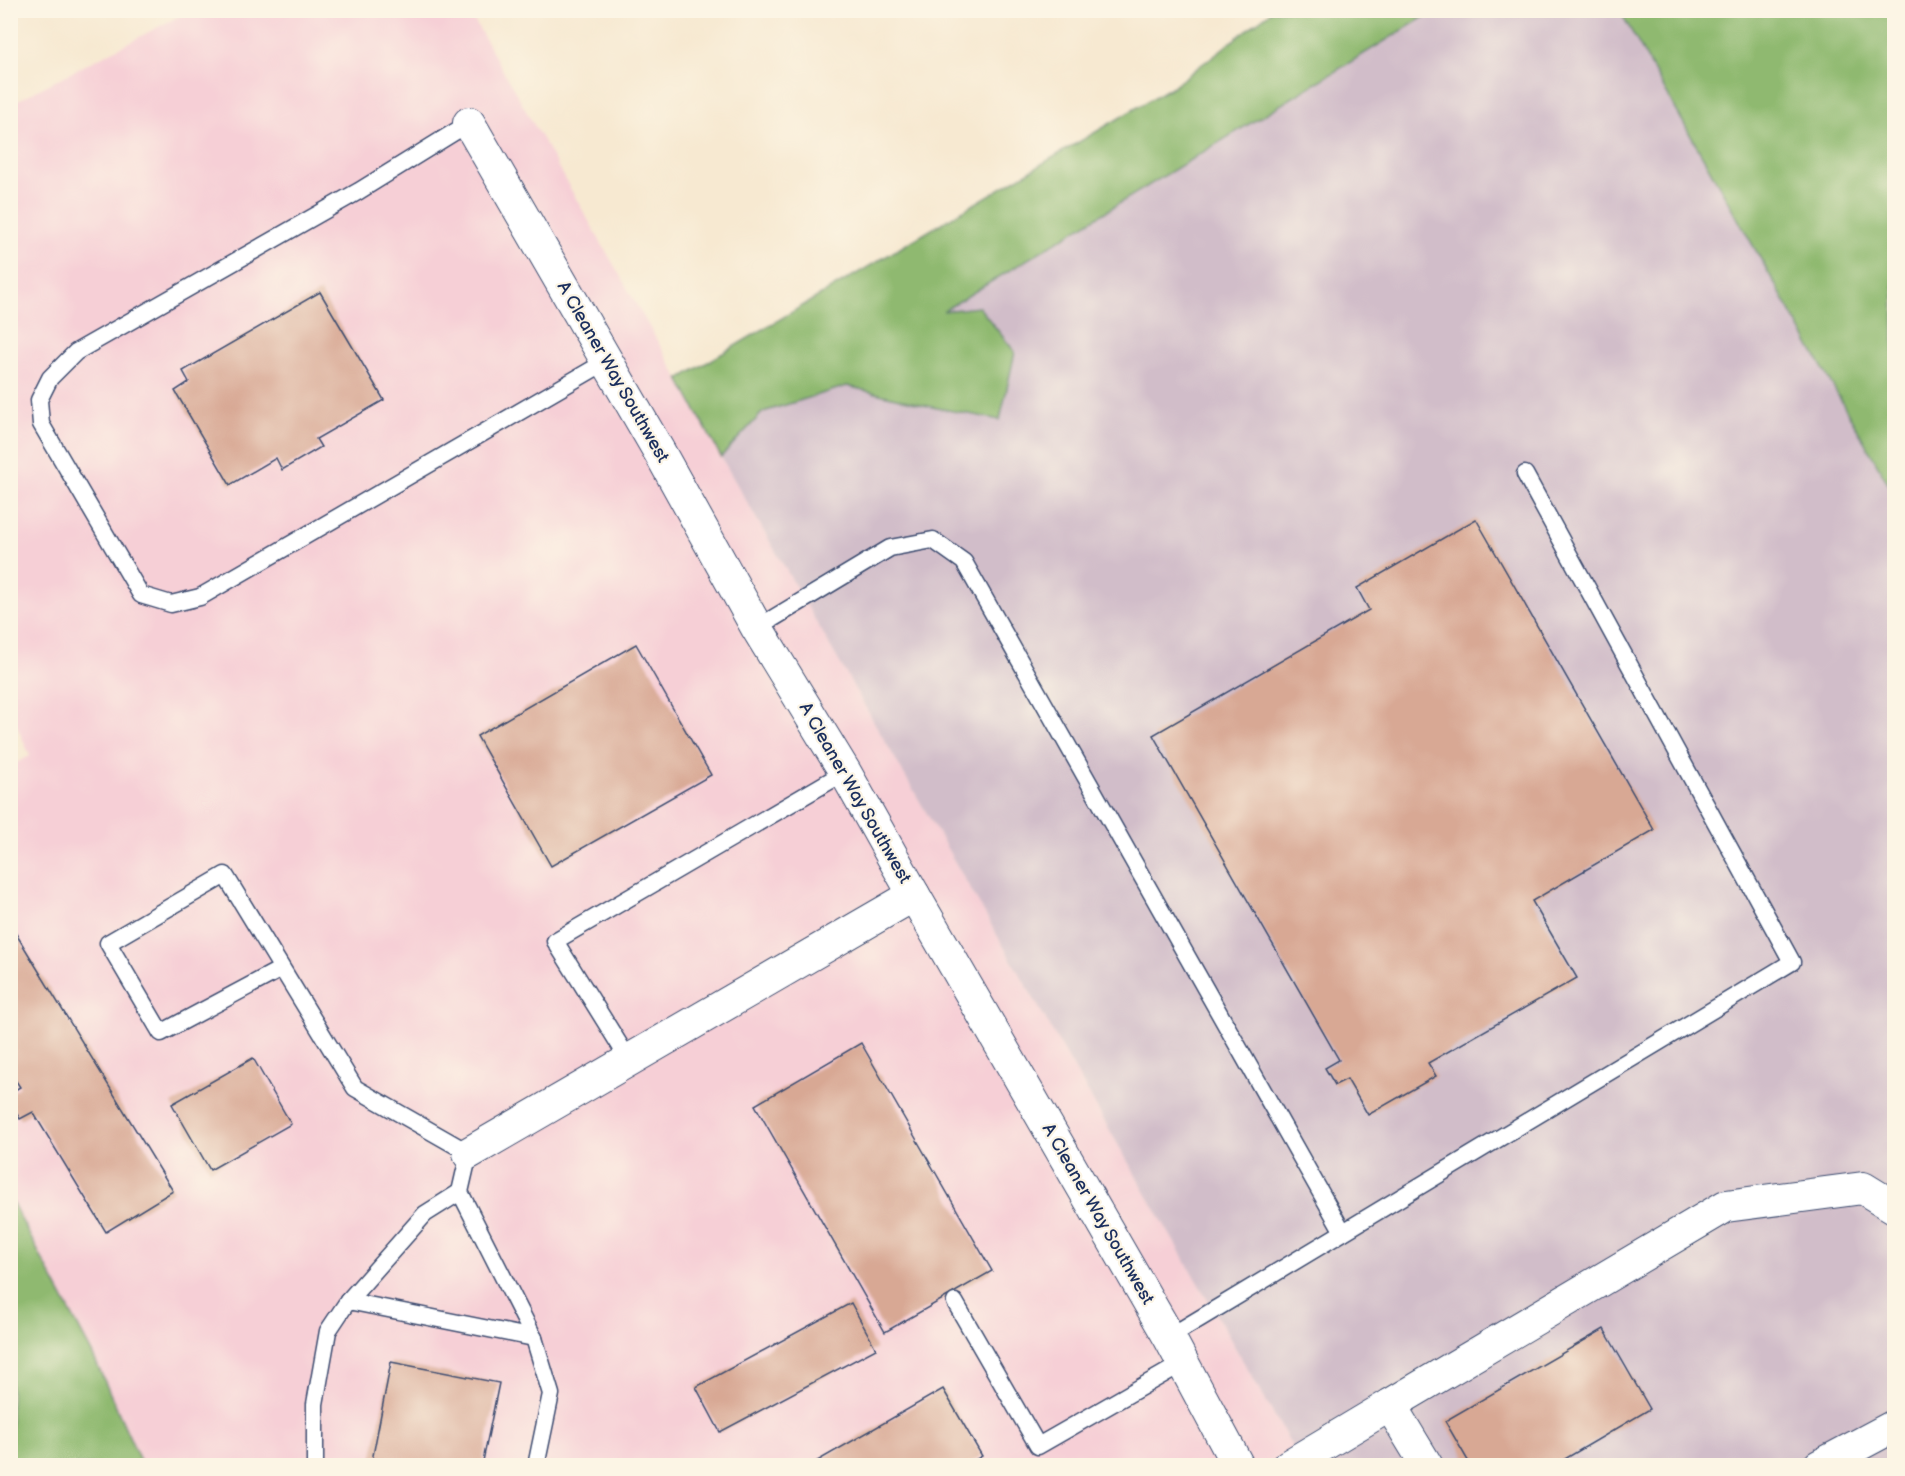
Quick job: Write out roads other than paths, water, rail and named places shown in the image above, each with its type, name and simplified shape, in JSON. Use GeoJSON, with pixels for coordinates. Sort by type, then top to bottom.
{"type":"FeatureCollection","features":[{"type":"Feature","properties":{"kind":"street","name":"A Cleaner Way Southwest"},"geometry":{"type":"LineString","coordinates":[[469,123],[607,361],[757,628],[845,772],[1176,1350],[1238,1466]]}},
{"type":"Feature","properties":{"kind":"street"},"geometry":{"type":"LineString","coordinates":[[469,1153],[914,895]]}},
{"type":"Feature","properties":{"kind":"street"},"geometry":{"type":"LineString","coordinates":[[1288,1466],[1726,1206],[1863,1188],[1894,1207]]}},
{"type":"Feature","properties":{"kind":"street"},"geometry":{"type":"LineString","coordinates":[[1390,1405],[1427,1466]]}},
{"type":"Feature","properties":{"kind":"street"},"geometry":{"type":"LineString","coordinates":[[1819,1466],[1894,1426]]}},
{"type":"Feature","properties":{"kind":"lane"},"geometry":{"type":"LineString","coordinates":[[469,123],[359,191],[76,352],[50,378],[39,400],[41,424],[141,595],[171,604],[200,597],[607,361]]}},
{"type":"Feature","properties":{"kind":"lane"},"geometry":{"type":"LineString","coordinates":[[955,1302],[1038,1446],[1342,1232],[1792,962],[1525,474]]}},
{"type":"Feature","properties":{"kind":"lane"},"geometry":{"type":"LineString","coordinates":[[757,628],[890,548],[933,540],[964,562],[1342,1232]]}},
{"type":"Feature","properties":{"kind":"lane"},"geometry":{"type":"LineString","coordinates":[[630,1060],[555,941],[845,772]]}},
{"type":"Feature","properties":{"kind":"lane"},"geometry":{"type":"LineString","coordinates":[[281,969],[160,1033],[108,944],[225,875],[355,1088],[469,1153],[460,1192],[534,1338],[551,1394],[536,1466]]}},
{"type":"Feature","properties":{"kind":"lane"},"geometry":{"type":"LineString","coordinates":[[315,1466],[315,1404],[328,1331],[348,1301],[425,1214],[460,1192]]}},
{"type":"Feature","properties":{"kind":"lane"},"geometry":{"type":"LineString","coordinates":[[348,1301],[534,1338]]}}]}
